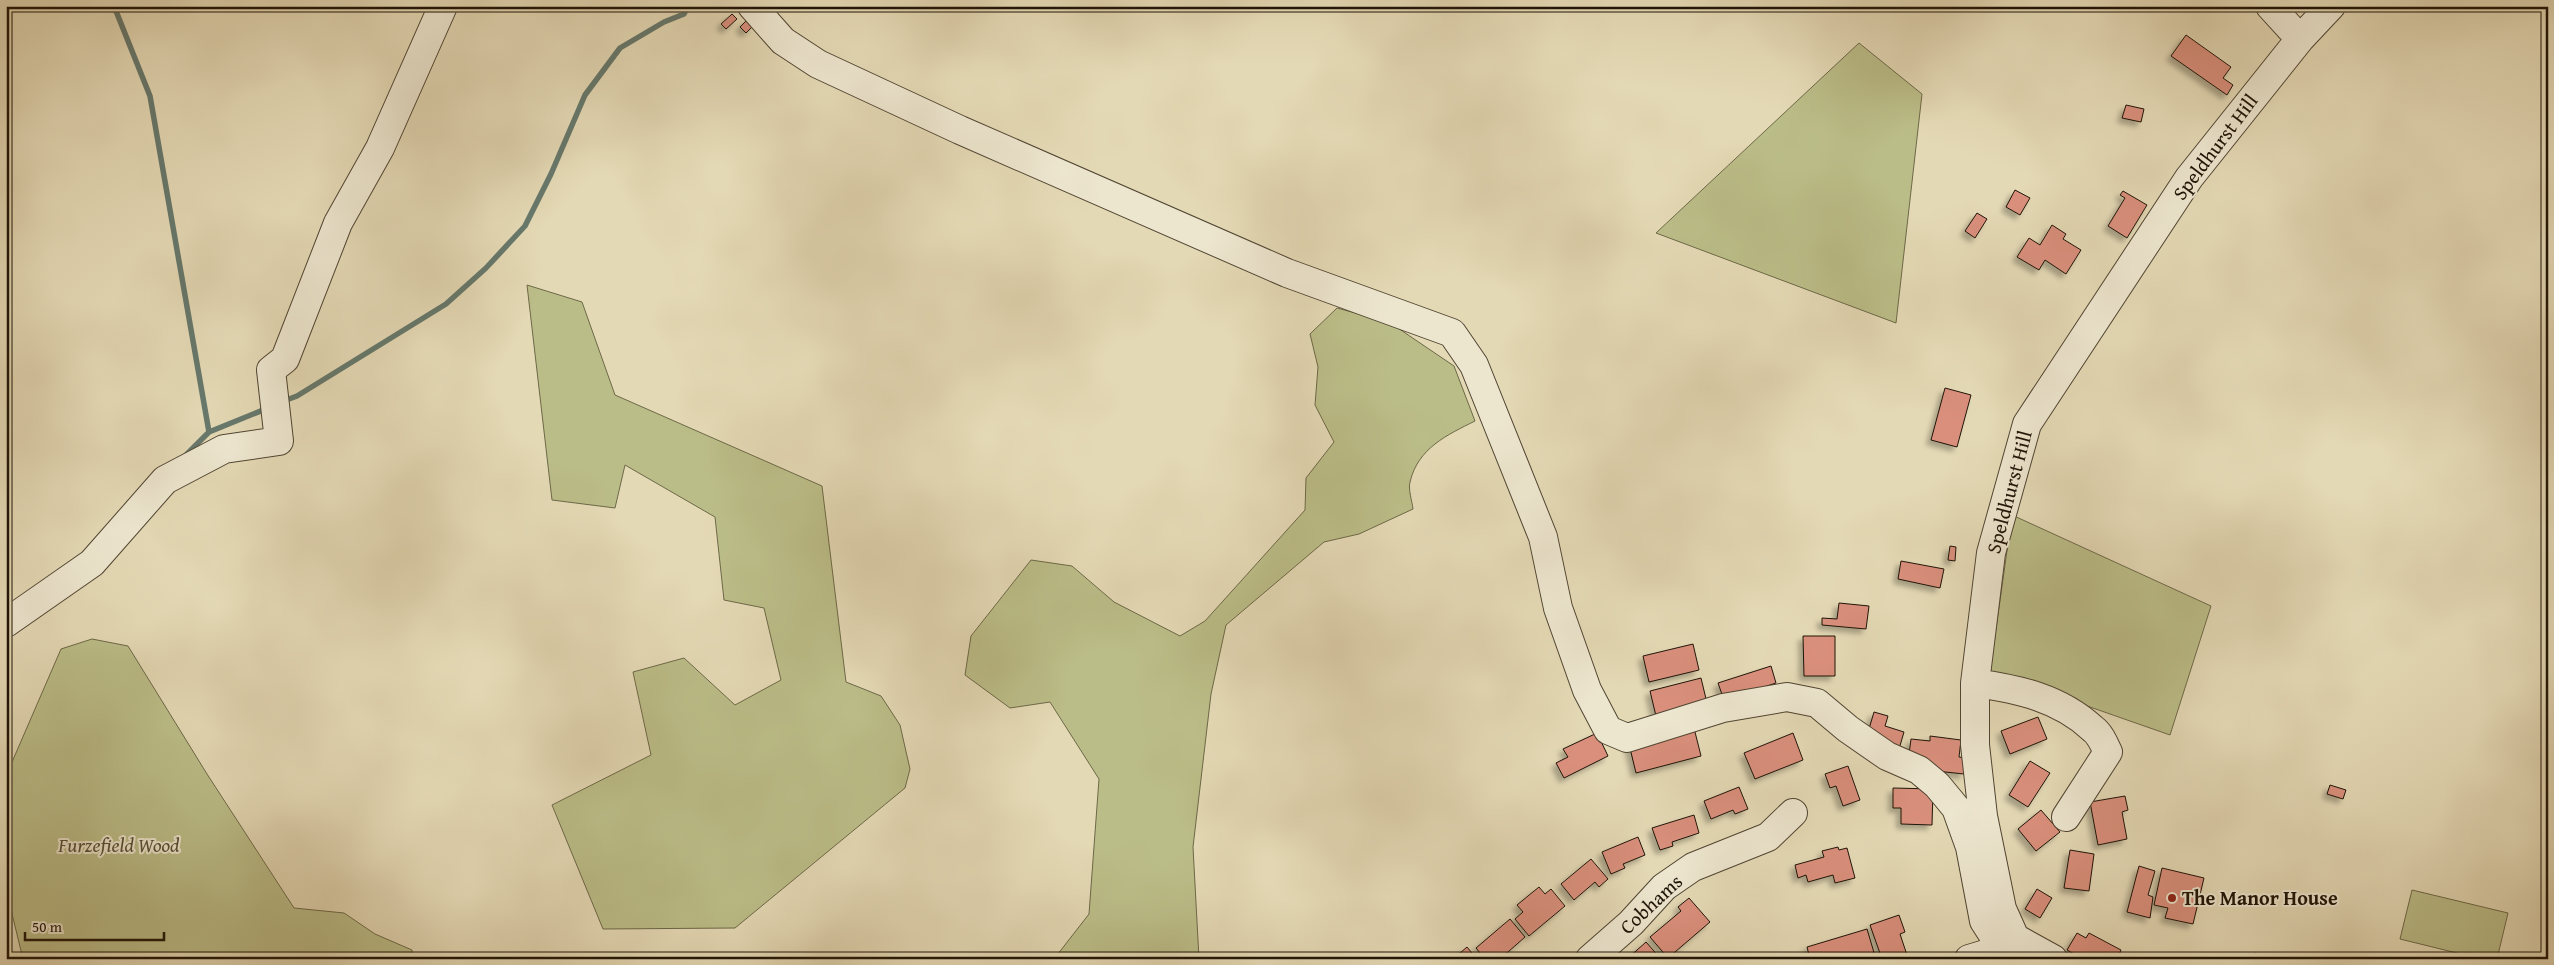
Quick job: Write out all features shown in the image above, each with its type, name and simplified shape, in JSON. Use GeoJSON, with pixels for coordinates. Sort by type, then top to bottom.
{"type":"FeatureCollection","features":[{"type":"Feature","properties":{"kind":"street"},"geometry":{"type":"LineString","coordinates":[[6,623],[18,617],[92,563],[165,480],[224,449],[279,441],[271,370],[285,360],[338,222],[380,148],[443,6]]}},
{"type":"Feature","properties":{"kind":"street"},"geometry":{"type":"LineString","coordinates":[[752,6],[783,42],[818,64],[960,130],[1286,274],[1452,333],[1474,365],[1543,537],[1558,608],[1587,690],[1608,730],[1627,738],[1723,708],[1788,696],[1817,703],[1848,729],[1887,756],[1919,770],[1938,785],[1956,808],[1970,847],[1984,921],[2009,943],[2053,959]]}},
{"type":"Feature","properties":{"kind":"street"},"geometry":{"type":"LineString","coordinates":[[2270,6],[2300,39]]}},
{"type":"Feature","properties":{"kind":"street","name":"Speldhurst Hill"},"geometry":{"type":"LineString","coordinates":[[2009,943],[1983,816],[1975,744],[1975,683],[1991,553],[2027,424],[2189,178],[2300,39],[2331,6]]}},
{"type":"Feature","properties":{"kind":"street"},"geometry":{"type":"LineString","coordinates":[[1975,683],[2016,688],[2056,703],[2095,729],[2108,752],[2066,817]]}},
{"type":"Feature","properties":{"kind":"street","name":"Cobhams"},"geometry":{"type":"LineString","coordinates":[[1590,959],[1631,923],[1664,887],[1693,867],[1768,837],[1793,813]]}},
{"type":"Feature","properties":{"kind":"street"},"geometry":{"type":"LineString","coordinates":[[1969,959],[2009,943]]}},
{"type":"Feature","properties":{"kind":"green space"},"geometry":{"type":"Polygon","coordinates":[[[1859,43],[1922,94],[1896,323],[1656,233],[1859,43]]]}},
{"type":"Feature","properties":{"kind":"green space"},"geometry":{"type":"Polygon","coordinates":[[[527,285],[582,302],[615,395],[822,486],[846,682],[881,696],[900,725],[910,769],[905,788],[735,928],[603,929],[552,805],[651,755],[633,672],[684,658],[735,705],[781,680],[764,608],[724,600],[715,517],[625,465],[615,508],[552,500],[527,285]]]}},
{"type":"Feature","properties":{"kind":"green space"},"geometry":{"type":"Polygon","coordinates":[[[1337,308],[1389,322],[1454,366],[1475,421],[1444,437],[1427,451],[1420,460],[1414,470],[1410,485],[1413,509],[1359,534],[1324,542],[1226,625],[1211,694],[1193,847],[1199,959],[1054,959],[1089,914],[1099,779],[1050,702],[1010,708],[965,675],[971,636],[1031,560],[1072,566],[1114,602],[1180,636],[1205,621],[1305,510],[1306,478],[1334,442],[1315,405],[1318,367],[1310,334],[1337,308]]]}},
{"type":"Feature","properties":{"kind":"green space"},"geometry":{"type":"Polygon","coordinates":[[[2012,515],[2211,606],[2170,735],[1990,672],[2012,515]]]}},
{"type":"Feature","properties":{"kind":"green space","name":"Furzefield Wood"},"geometry":{"type":"Polygon","coordinates":[[[92,639],[128,646],[207,774],[294,908],[344,913],[375,934],[412,950],[412,959],[23,959],[6,889],[6,776],[61,649],[92,639]]]}},
{"type":"Feature","properties":{"kind":"green space"},"geometry":{"type":"Polygon","coordinates":[[[2412,890],[2508,913],[2497,959],[2481,959],[2400,939],[2412,890]]]}},
{"type":"Feature","properties":{"kind":"building"},"geometry":{"type":"Polygon","coordinates":[[[732,14],[737,19],[726,29],[721,24],[732,14]]]}},
{"type":"Feature","properties":{"kind":"building"},"geometry":{"type":"Polygon","coordinates":[[[748,19],[754,25],[746,33],[740,27],[748,19]]]}},
{"type":"Feature","properties":{"kind":"building"},"geometry":{"type":"Polygon","coordinates":[[[2186,35],[2231,67],[2223,78],[2233,85],[2227,95],[2171,56],[2186,35]]]}},
{"type":"Feature","properties":{"kind":"building"},"geometry":{"type":"Polygon","coordinates":[[[2126,105],[2144,109],[2141,122],[2122,118],[2126,105]]]}},
{"type":"Feature","properties":{"kind":"building"},"geometry":{"type":"Polygon","coordinates":[[[2015,190],[2030,198],[2020,215],[2006,207],[2015,190]]]}},
{"type":"Feature","properties":{"kind":"building"},"geometry":{"type":"Polygon","coordinates":[[[2123,191],[2147,205],[2127,238],[2108,226],[2125,198],[2120,195],[2123,191]]]}},
{"type":"Feature","properties":{"kind":"building"},"geometry":{"type":"Polygon","coordinates":[[[1977,213],[1987,219],[1975,238],[1965,231],[1977,213]]]}},
{"type":"Feature","properties":{"kind":"building"},"geometry":{"type":"Polygon","coordinates":[[[2052,225],[2066,234],[2063,239],[2081,250],[2066,274],[2045,260],[2039,270],[2017,257],[2029,238],[2040,245],[2052,225]]]}},
{"type":"Feature","properties":{"kind":"building"},"geometry":{"type":"Polygon","coordinates":[[[1945,388],[1971,395],[1957,447],[1931,440],[1945,388]]]}},
{"type":"Feature","properties":{"kind":"building"},"geometry":{"type":"Polygon","coordinates":[[[1950,546],[1956,547],[1955,561],[1948,560],[1950,546]]]}},
{"type":"Feature","properties":{"kind":"building"},"geometry":{"type":"Polygon","coordinates":[[[1901,561],[1944,569],[1940,588],[1898,579],[1901,561]]]}},
{"type":"Feature","properties":{"kind":"building"},"geometry":{"type":"Polygon","coordinates":[[[1839,603],[1869,606],[1866,629],[1822,625],[1822,618],[1837,619],[1839,603]]]}},
{"type":"Feature","properties":{"kind":"building"},"geometry":{"type":"Polygon","coordinates":[[[1803,636],[1835,636],[1835,676],[1804,676],[1803,636]]]}},
{"type":"Feature","properties":{"kind":"building"},"geometry":{"type":"Polygon","coordinates":[[[1693,644],[1699,670],[1649,682],[1643,656],[1693,644]]]}},
{"type":"Feature","properties":{"kind":"building"},"geometry":{"type":"Polygon","coordinates":[[[1771,666],[1776,683],[1724,700],[1718,683],[1771,666]]]}},
{"type":"Feature","properties":{"kind":"building"},"geometry":{"type":"Polygon","coordinates":[[[1701,678],[1707,703],[1656,716],[1650,691],[1701,678]]]}},
{"type":"Feature","properties":{"kind":"building"},"geometry":{"type":"Polygon","coordinates":[[[1874,712],[1888,716],[1885,726],[1904,732],[1899,749],[1866,739],[1874,712]]]}},
{"type":"Feature","properties":{"kind":"building"},"geometry":{"type":"Polygon","coordinates":[[[2038,717],[2047,739],[2010,754],[2001,731],[2038,717]]]}},
{"type":"Feature","properties":{"kind":"building"},"geometry":{"type":"Polygon","coordinates":[[[1694,728],[1701,756],[1636,773],[1629,744],[1694,728]]]}},
{"type":"Feature","properties":{"kind":"building"},"geometry":{"type":"Polygon","coordinates":[[[1597,733],[1608,756],[1564,778],[1556,763],[1568,757],[1563,749],[1597,733]]]}},
{"type":"Feature","properties":{"kind":"building"},"geometry":{"type":"Polygon","coordinates":[[[1793,733],[1803,760],[1755,779],[1744,753],[1793,733]]]}},
{"type":"Feature","properties":{"kind":"building"},"geometry":{"type":"Polygon","coordinates":[[[1930,736],[1961,740],[1959,757],[1966,758],[1964,774],[1927,770],[1908,762],[1911,739],[1930,741],[1930,736]]]}},
{"type":"Feature","properties":{"kind":"building"},"geometry":{"type":"Polygon","coordinates":[[[2030,761],[2050,773],[2028,807],[2009,795],[2030,761]]]}},
{"type":"Feature","properties":{"kind":"building"},"geometry":{"type":"Polygon","coordinates":[[[1848,766],[1860,800],[1843,806],[1836,786],[1830,788],[1825,774],[1848,766]]]}},
{"type":"Feature","properties":{"kind":"building"},"geometry":{"type":"Polygon","coordinates":[[[2330,785],[2346,790],[2343,799],[2327,794],[2330,785]]]}},
{"type":"Feature","properties":{"kind":"building"},"geometry":{"type":"Polygon","coordinates":[[[1739,787],[1748,809],[1735,814],[1733,810],[1711,819],[1704,801],[1739,787]]]}},
{"type":"Feature","properties":{"kind":"building"},"geometry":{"type":"Polygon","coordinates":[[[1893,788],[1933,789],[1932,825],[1901,824],[1901,808],[1893,808],[1893,788]]]}},
{"type":"Feature","properties":{"kind":"building"},"geometry":{"type":"Polygon","coordinates":[[[2125,796],[2128,810],[2122,812],[2127,839],[2098,845],[2090,802],[2125,796]]]}},
{"type":"Feature","properties":{"kind":"building"},"geometry":{"type":"Polygon","coordinates":[[[2041,810],[2060,832],[2036,851],[2018,829],[2041,810]]]}},
{"type":"Feature","properties":{"kind":"building"},"geometry":{"type":"Polygon","coordinates":[[[1694,815],[1699,833],[1672,842],[1673,846],[1660,850],[1652,828],[1694,815]]]}},
{"type":"Feature","properties":{"kind":"building"},"geometry":{"type":"Polygon","coordinates":[[[1638,837],[1645,855],[1623,864],[1625,868],[1611,874],[1602,852],[1638,837]]]}},
{"type":"Feature","properties":{"kind":"building"},"geometry":{"type":"Polygon","coordinates":[[[1838,847],[1839,850],[1847,848],[1855,878],[1835,883],[1833,875],[1808,882],[1806,875],[1798,878],[1795,865],[1824,857],[1822,851],[1838,847]]]}},
{"type":"Feature","properties":{"kind":"building"},"geometry":{"type":"Polygon","coordinates":[[[2070,850],[2094,854],[2089,891],[2064,888],[2070,850]]]}},
{"type":"Feature","properties":{"kind":"building"},"geometry":{"type":"Polygon","coordinates":[[[1591,859],[1608,879],[1599,887],[1595,882],[1574,900],[1561,884],[1591,859]]]}},
{"type":"Feature","properties":{"kind":"building"},"geometry":{"type":"Polygon","coordinates":[[[2139,866],[2155,871],[2148,895],[2153,897],[2150,918],[2127,912],[2139,866]]]}},
{"type":"Feature","properties":{"kind":"building"},"geometry":{"type":"Polygon","coordinates":[[[2162,868],[2204,878],[2193,924],[2165,918],[2168,908],[2154,905],[2162,868]]]}},
{"type":"Feature","properties":{"kind":"building"},"geometry":{"type":"Polygon","coordinates":[[[1539,887],[1545,894],[1551,889],[1565,906],[1529,936],[1515,919],[1523,912],[1517,905],[1539,887]]]}},
{"type":"Feature","properties":{"kind":"building"},"geometry":{"type":"Polygon","coordinates":[[[2037,889],[2052,898],[2040,918],[2025,909],[2037,889]]]}},
{"type":"Feature","properties":{"kind":"building"},"geometry":{"type":"Polygon","coordinates":[[[1689,898],[1710,922],[1668,958],[1650,937],[1681,911],[1678,907],[1689,898]]]}},
{"type":"Feature","properties":{"kind":"building"},"geometry":{"type":"Polygon","coordinates":[[[1899,915],[1905,932],[1900,934],[1908,958],[1882,959],[1870,925],[1899,915]]]}},
{"type":"Feature","properties":{"kind":"building"},"geometry":{"type":"Polygon","coordinates":[[[1510,919],[1525,937],[1500,959],[1485,959],[1476,948],[1510,919]]]}},
{"type":"Feature","properties":{"kind":"building"},"geometry":{"type":"Polygon","coordinates":[[[1867,929],[1875,956],[1865,959],[1810,959],[1807,947],[1867,929]]]}},
{"type":"Feature","properties":{"kind":"building"},"geometry":{"type":"Polygon","coordinates":[[[2077,933],[2086,938],[2089,933],[2121,950],[2117,959],[2083,959],[2067,950],[2077,933]]]}},
{"type":"Feature","properties":{"kind":"building"},"geometry":{"type":"Polygon","coordinates":[[[1646,942],[1661,959],[1627,959],[1646,942]]]}},
{"type":"Feature","properties":{"kind":"building"},"geometry":{"type":"Polygon","coordinates":[[[1467,947],[1477,959],[1453,959],[1467,947]]]}},
{"type":"Feature","properties":{"kind":"building"},"geometry":{"type":"Polygon","coordinates":[[[2255,953],[2272,959],[2253,959],[2255,953]]]}},
{"type":"Feature","properties":{"kind":"waterway"},"geometry":{"type":"LineString","coordinates":[[114,6],[150,96],[209,432]]}},
{"type":"Feature","properties":{"kind":"waterway"},"geometry":{"type":"LineString","coordinates":[[281,402],[297,396],[446,304],[486,268],[525,226],[551,174],[585,95],[620,48],[664,22],[684,14],[688,6]]}},
{"type":"Feature","properties":{"kind":"waterway"},"geometry":{"type":"LineString","coordinates":[[183,458],[209,432],[268,408]]}},
{"type":"Feature","properties":{"kind":"place","name":"The Manor House"},"geometry":{"type":"Point","coordinates":[2172,898]}}]}
